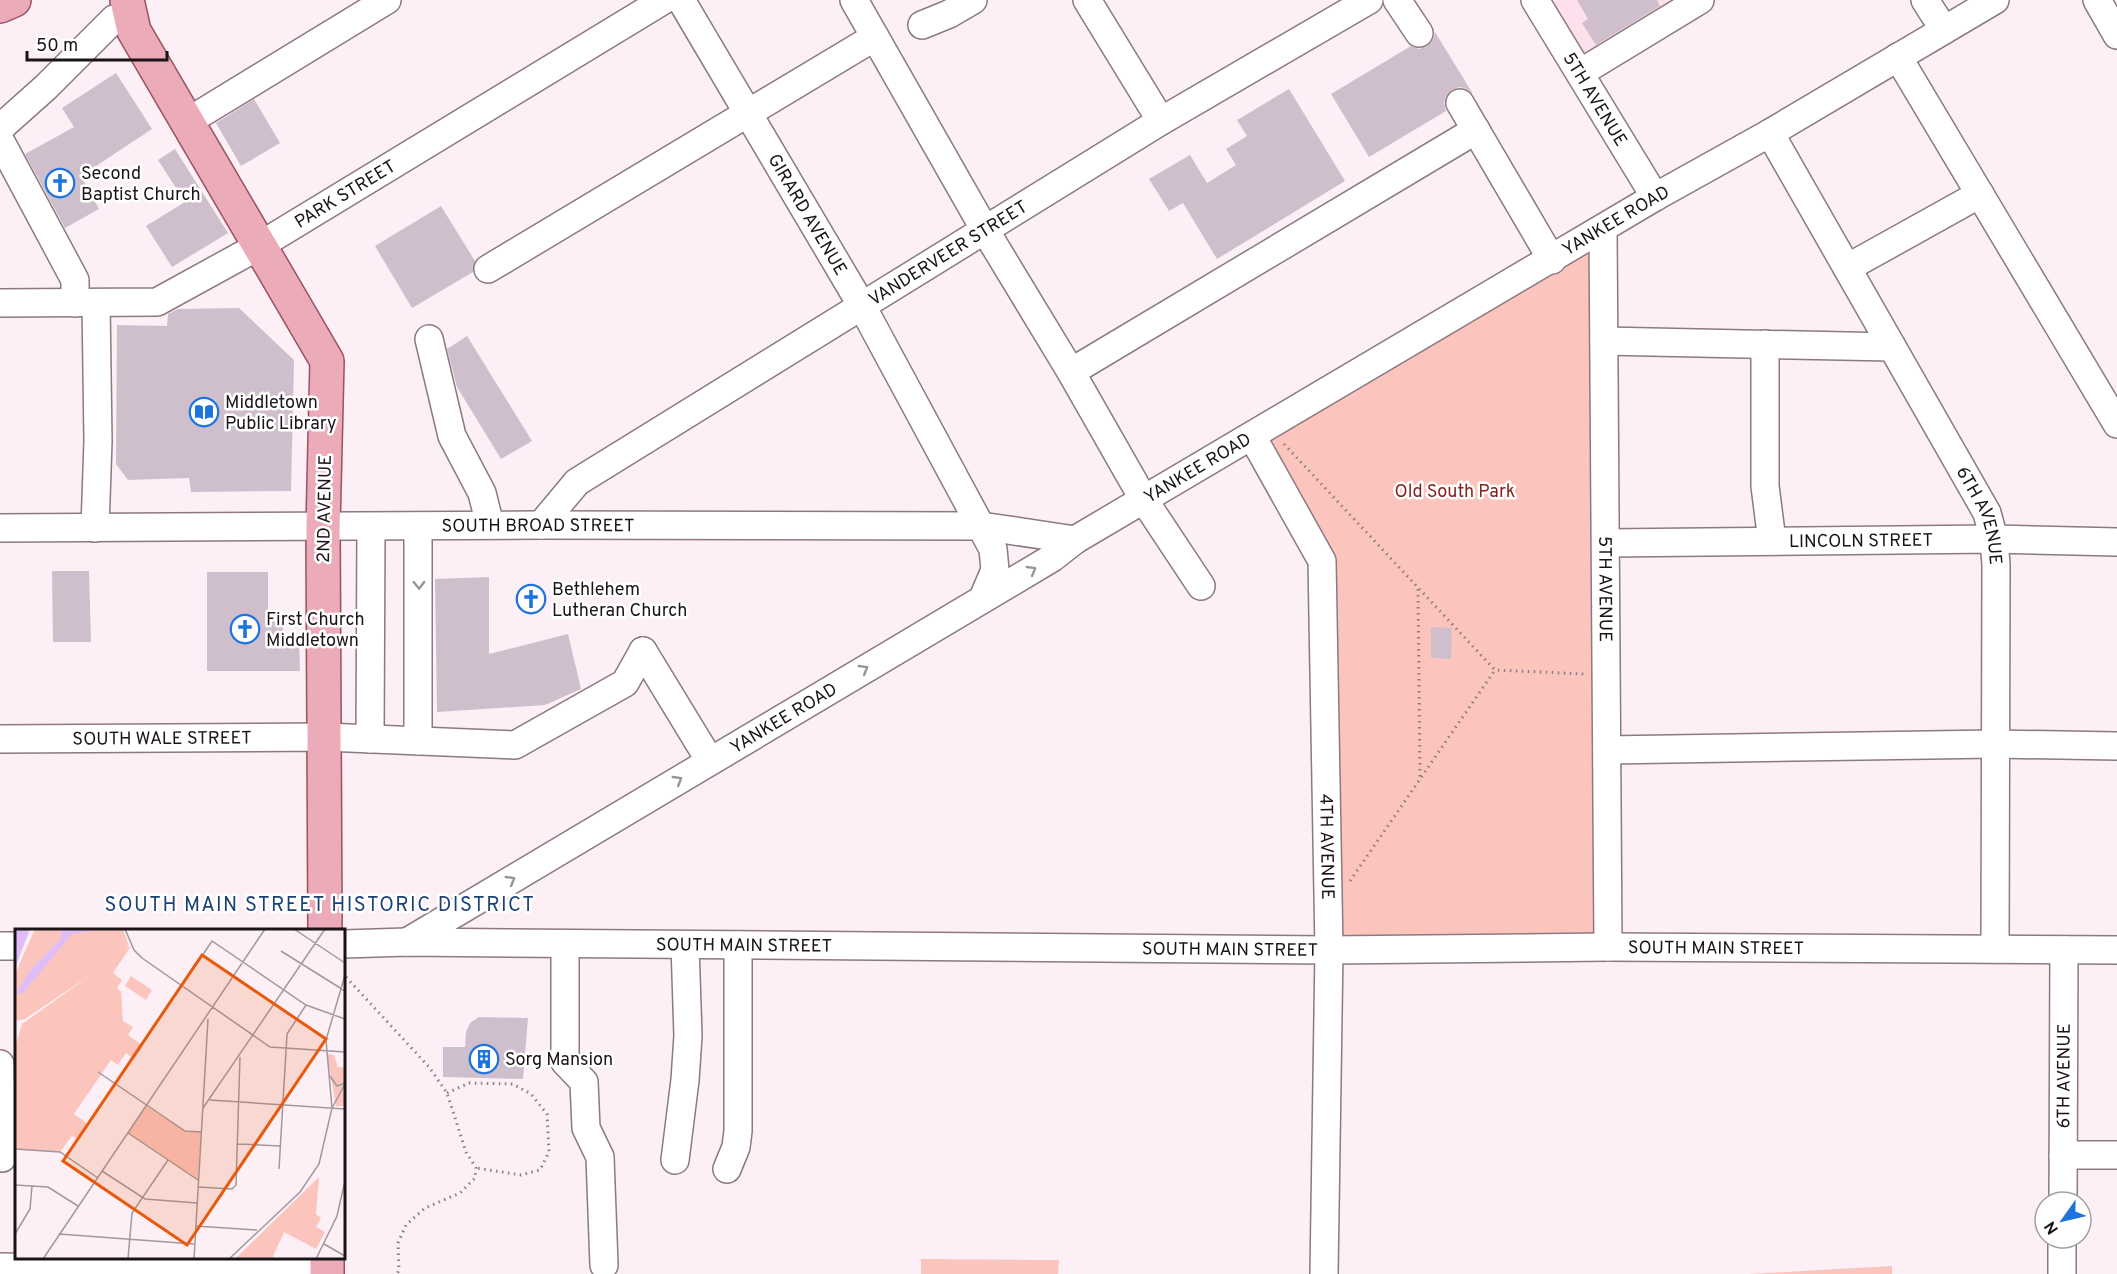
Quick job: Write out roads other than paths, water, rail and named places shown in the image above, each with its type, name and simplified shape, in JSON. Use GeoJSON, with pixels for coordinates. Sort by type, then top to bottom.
{"type":"FeatureCollection","features":[{"type":"Feature","properties":{"kind":"main road"},"geometry":{"type":"LineString","coordinates":[[0,6],[14,0]]}},
{"type":"Feature","properties":{"kind":"main road","name":"2ND AVENUE"},"geometry":{"type":"LineString","coordinates":[[120,12],[327,361],[323,527],[325,929]]}},
{"type":"Feature","properties":{"kind":"street"},"geometry":{"type":"LineString","coordinates":[[187,122],[387,0]]}},
{"type":"Feature","properties":{"kind":"street","name":"PARK STREET"},"geometry":{"type":"LineString","coordinates":[[0,303],[157,302],[259,246],[664,0]]}},
{"type":"Feature","properties":{"kind":"street","name":"GIRARD AVENUE"},"geometry":{"type":"LineString","coordinates":[[681,0],[862,306],[993,549],[995,570],[983,598]]}},
{"type":"Feature","properties":{"kind":"street"},"geometry":{"type":"LineString","coordinates":[[854,0],[985,230],[1071,372],[1144,500],[1201,586]]}},
{"type":"Feature","properties":{"kind":"street"},"geometry":{"type":"LineString","coordinates":[[922,25],[949,14],[973,0]]}},
{"type":"Feature","properties":{"kind":"street"},"geometry":{"type":"LineString","coordinates":[[1087,0],[1161,121]]}},
{"type":"Feature","properties":{"kind":"street","name":"VANDERVEER STREET"},"geometry":{"type":"LineString","coordinates":[[541,525],[577,482],[1161,121],[1369,0]]}},
{"type":"Feature","properties":{"kind":"street"},"geometry":{"type":"LineString","coordinates":[[1396,0],[1419,33]]}},
{"type":"Feature","properties":{"kind":"street","name":"5TH AVENUE"},"geometry":{"type":"LineString","coordinates":[[1535,0],[1655,197]]}},
{"type":"Feature","properties":{"kind":"street"},"geometry":{"type":"LineString","coordinates":[[1580,73],[1700,0]]}},
{"type":"Feature","properties":{"kind":"street"},"geometry":{"type":"LineString","coordinates":[[1925,0],[1944,30]]}},
{"type":"Feature","properties":{"kind":"street","name":"YANKEE ROAD"},"geometry":{"type":"LineString","coordinates":[[407,942],[1052,558],[1075,540],[1603,230],[1655,197],[1770,133],[1995,0]]}},
{"type":"Feature","properties":{"kind":"street"},"geometry":{"type":"LineString","coordinates":[[2097,0],[2117,35]]}},
{"type":"Feature","properties":{"kind":"street"},"geometry":{"type":"LineString","coordinates":[[0,128],[46,87],[120,12]]}},
{"type":"Feature","properties":{"kind":"street"},"geometry":{"type":"LineString","coordinates":[[488,269],[875,37]]}},
{"type":"Feature","properties":{"kind":"street"},"geometry":{"type":"LineString","coordinates":[[1899,57],[2117,424]]}},
{"type":"Feature","properties":{"kind":"street"},"geometry":{"type":"LineString","coordinates":[[1460,103],[1552,260]]}},
{"type":"Feature","properties":{"kind":"street"},"geometry":{"type":"LineString","coordinates":[[1071,372],[1476,130]]}},
{"type":"Feature","properties":{"kind":"street","name":"6TH AVENUE"},"geometry":{"type":"LineString","coordinates":[[1770,133],[1987,513],[1994,539],[1995,949]]}},
{"type":"Feature","properties":{"kind":"street"},"geometry":{"type":"LineString","coordinates":[[0,140],[86,303],[98,441],[94,528]]}},
{"type":"Feature","properties":{"kind":"street"},"geometry":{"type":"LineString","coordinates":[[1846,268],[1980,194]]}},
{"type":"Feature","properties":{"kind":"street","name":"5TH AVENUE"},"geometry":{"type":"LineString","coordinates":[[1603,230],[1608,947]]}},
{"type":"Feature","properties":{"kind":"street"},"geometry":{"type":"LineString","coordinates":[[429,339],[452,436],[482,493],[490,525]]}},
{"type":"Feature","properties":{"kind":"street"},"geometry":{"type":"LineString","coordinates":[[1604,341],[1892,347]]}},
{"type":"Feature","properties":{"kind":"street"},"geometry":{"type":"LineString","coordinates":[[1765,344],[1765,486],[1772,541]]}},
{"type":"Feature","properties":{"kind":"street","name":"4TH AVENUE"},"geometry":{"type":"LineString","coordinates":[[1252,436],[1322,561],[1329,950],[1324,1274]]}},
{"type":"Feature","properties":{"kind":"street","name":"SOUTH BROAD STREET"},"geometry":{"type":"LineString","coordinates":[[0,528],[490,525],[981,526],[1075,540]]}},
{"type":"Feature","properties":{"kind":"street"},"geometry":{"type":"LineString","coordinates":[[418,526],[418,741]]}},
{"type":"Feature","properties":{"kind":"street"},"geometry":{"type":"LineString","coordinates":[[370,527],[370,739]]}},
{"type":"Feature","properties":{"kind":"street","name":"LINCOLN STREET"},"geometry":{"type":"LineString","coordinates":[[1606,543],[1994,539],[2117,542]]}},
{"type":"Feature","properties":{"kind":"street","name":"SOUTH WALE STREET"},"geometry":{"type":"LineString","coordinates":[[0,739],[325,737],[515,745],[625,683],[643,651],[710,761]]}},
{"type":"Feature","properties":{"kind":"street"},"geometry":{"type":"LineString","coordinates":[[1607,750],[1995,744],[2117,746]]}},
{"type":"Feature","properties":{"kind":"street","name":"SOUTH MAIN STREET"},"geometry":{"type":"LineString","coordinates":[[345,944],[407,942],[1329,950],[1608,947],[2117,950]]}},
{"type":"Feature","properties":{"kind":"street"},"geometry":{"type":"LineString","coordinates":[[566,944],[565,1062],[584,1082],[586,1128],[600,1157],[604,1265]]}},
{"type":"Feature","properties":{"kind":"street"},"geometry":{"type":"LineString","coordinates":[[675,1161],[688,1036],[686,945]]}},
{"type":"Feature","properties":{"kind":"street"},"geometry":{"type":"LineString","coordinates":[[728,1169],[736,1147],[738,1131],[738,945]]}},
{"type":"Feature","properties":{"kind":"street","name":"6TH AVENUE"},"geometry":{"type":"LineString","coordinates":[[2062,1190],[2064,950]]}},
{"type":"Feature","properties":{"kind":"street"},"geometry":{"type":"LineString","coordinates":[[0,1064],[6,1158]]}},
{"type":"Feature","properties":{"kind":"street"},"geometry":{"type":"LineString","coordinates":[[2063,1155],[2117,1155]]}},
{"type":"Feature","properties":{"kind":"street"},"geometry":{"type":"LineString","coordinates":[[2062,1250],[2062,1274]]}},
{"type":"Feature","properties":{"kind":"street"},"geometry":{"type":"LineString","coordinates":[[0,1267],[102,1263],[327,1268]]}},
{"type":"Feature","properties":{"kind":"place","name":"Second Baptist Church"},"geometry":{"type":"Point","coordinates":[60,183]}},
{"type":"Feature","properties":{"kind":"place","name":"Middletown Public Library"},"geometry":{"type":"Point","coordinates":[204,412]}},
{"type":"Feature","properties":{"kind":"place","name":"Bethlehem Lutheran Church"},"geometry":{"type":"Point","coordinates":[531,599]}},
{"type":"Feature","properties":{"kind":"place","name":"First Church Middletown"},"geometry":{"type":"Point","coordinates":[245,629]}},
{"type":"Feature","properties":{"kind":"place","name":"Sorg Mansion"},"geometry":{"type":"Point","coordinates":[484,1059]}},
{"type":"Feature","properties":{"kind":"district","name":"SOUTH MAIN STREET HISTORIC DISTRICT"},"geometry":{"type":"Point","coordinates":[320,904]}},
{"type":"Feature","properties":{"kind":"park label","name":"Old South Park"},"geometry":{"type":"Point","coordinates":[1455,491]}}]}
